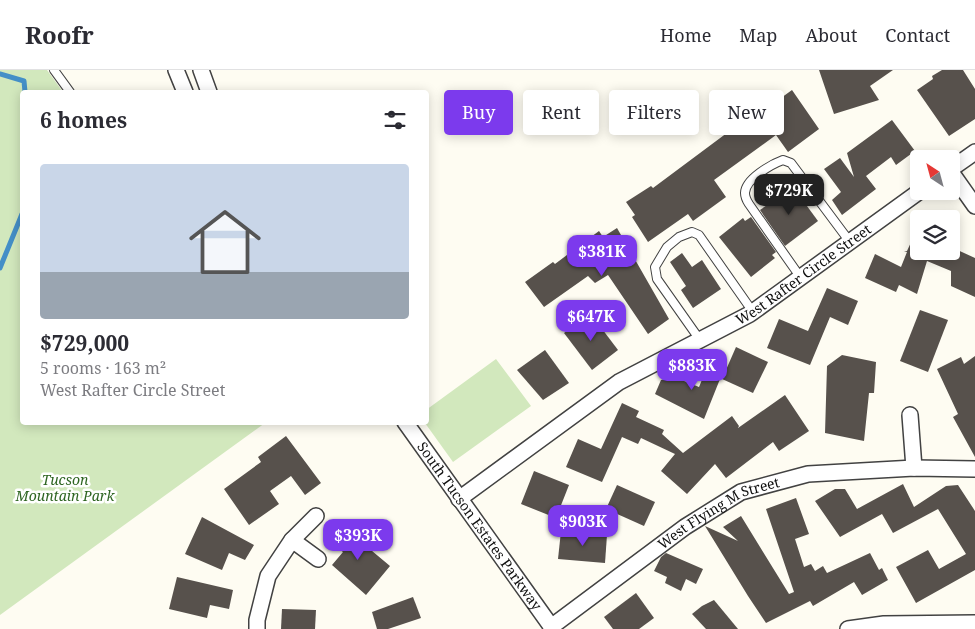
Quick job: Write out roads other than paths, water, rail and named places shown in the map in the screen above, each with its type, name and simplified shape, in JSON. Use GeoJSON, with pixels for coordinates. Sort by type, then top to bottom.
{"type":"FeatureCollection","features":[{"type":"Feature","properties":{"kind":"street"},"geometry":{"type":"LineString","coordinates":[[176,70],[184,90]]}},
{"type":"Feature","properties":{"kind":"street"},"geometry":{"type":"LineString","coordinates":[[201,70],[208,90]]}},
{"type":"Feature","properties":{"kind":"street"},"geometry":{"type":"LineString","coordinates":[[960,163],[975,152]]}},
{"type":"Feature","properties":{"kind":"street"},"geometry":{"type":"LineString","coordinates":[[960,184],[975,206]]}},
{"type":"Feature","properties":{"kind":"street","name":"West Rafter Circle Street"},"geometry":{"type":"LineString","coordinates":[[459,499],[619,382],[753,312],[910,198]]}},
{"type":"Feature","properties":{"kind":"street"},"geometry":{"type":"LineString","coordinates":[[910,414],[914,468]]}},
{"type":"Feature","properties":{"kind":"street","name":"South Tucson Estates Parkway"},"geometry":{"type":"LineString","coordinates":[[407,425],[552,628]]}},
{"type":"Feature","properties":{"kind":"street","name":"West Flying M Street"},"geometry":{"type":"LineString","coordinates":[[552,628],[685,527],[740,492],[808,474],[914,468],[975,469]]}},
{"type":"Feature","properties":{"kind":"street"},"geometry":{"type":"LineString","coordinates":[[257,629],[257,620],[268,576],[292,540],[316,516]]}},
{"type":"Feature","properties":{"kind":"street"},"geometry":{"type":"LineString","coordinates":[[292,540],[318,559]]}},
{"type":"Feature","properties":{"kind":"street"},"geometry":{"type":"LineString","coordinates":[[848,629],[884,624],[975,623]]}},
{"type":"Feature","properties":{"kind":"lane"},"geometry":{"type":"LineString","coordinates":[[54,70],[69,90]]}},
{"type":"Feature","properties":{"kind":"lane"},"geometry":{"type":"LineString","coordinates":[[801,278],[749,204],[745,193],[746,188],[756,176],[773,163],[783,160],[791,163],[850,242]]}},
{"type":"Feature","properties":{"kind":"lane"},"geometry":{"type":"LineString","coordinates":[[700,340],[657,279],[655,267],[661,255],[679,237],[692,232],[699,236],[753,312]]}},
{"type":"Feature","properties":{"kind":"waterway"},"geometry":{"type":"LineString","coordinates":[[0,74],[24,81],[25,90]]}},
{"type":"Feature","properties":{"kind":"waterway"},"geometry":{"type":"LineString","coordinates":[[0,268],[20,219]]}},
{"type":"Feature","properties":{"kind":"park label","name":"Tucson Mountain Park"},"geometry":{"type":"Point","coordinates":[65,488]}}]}
